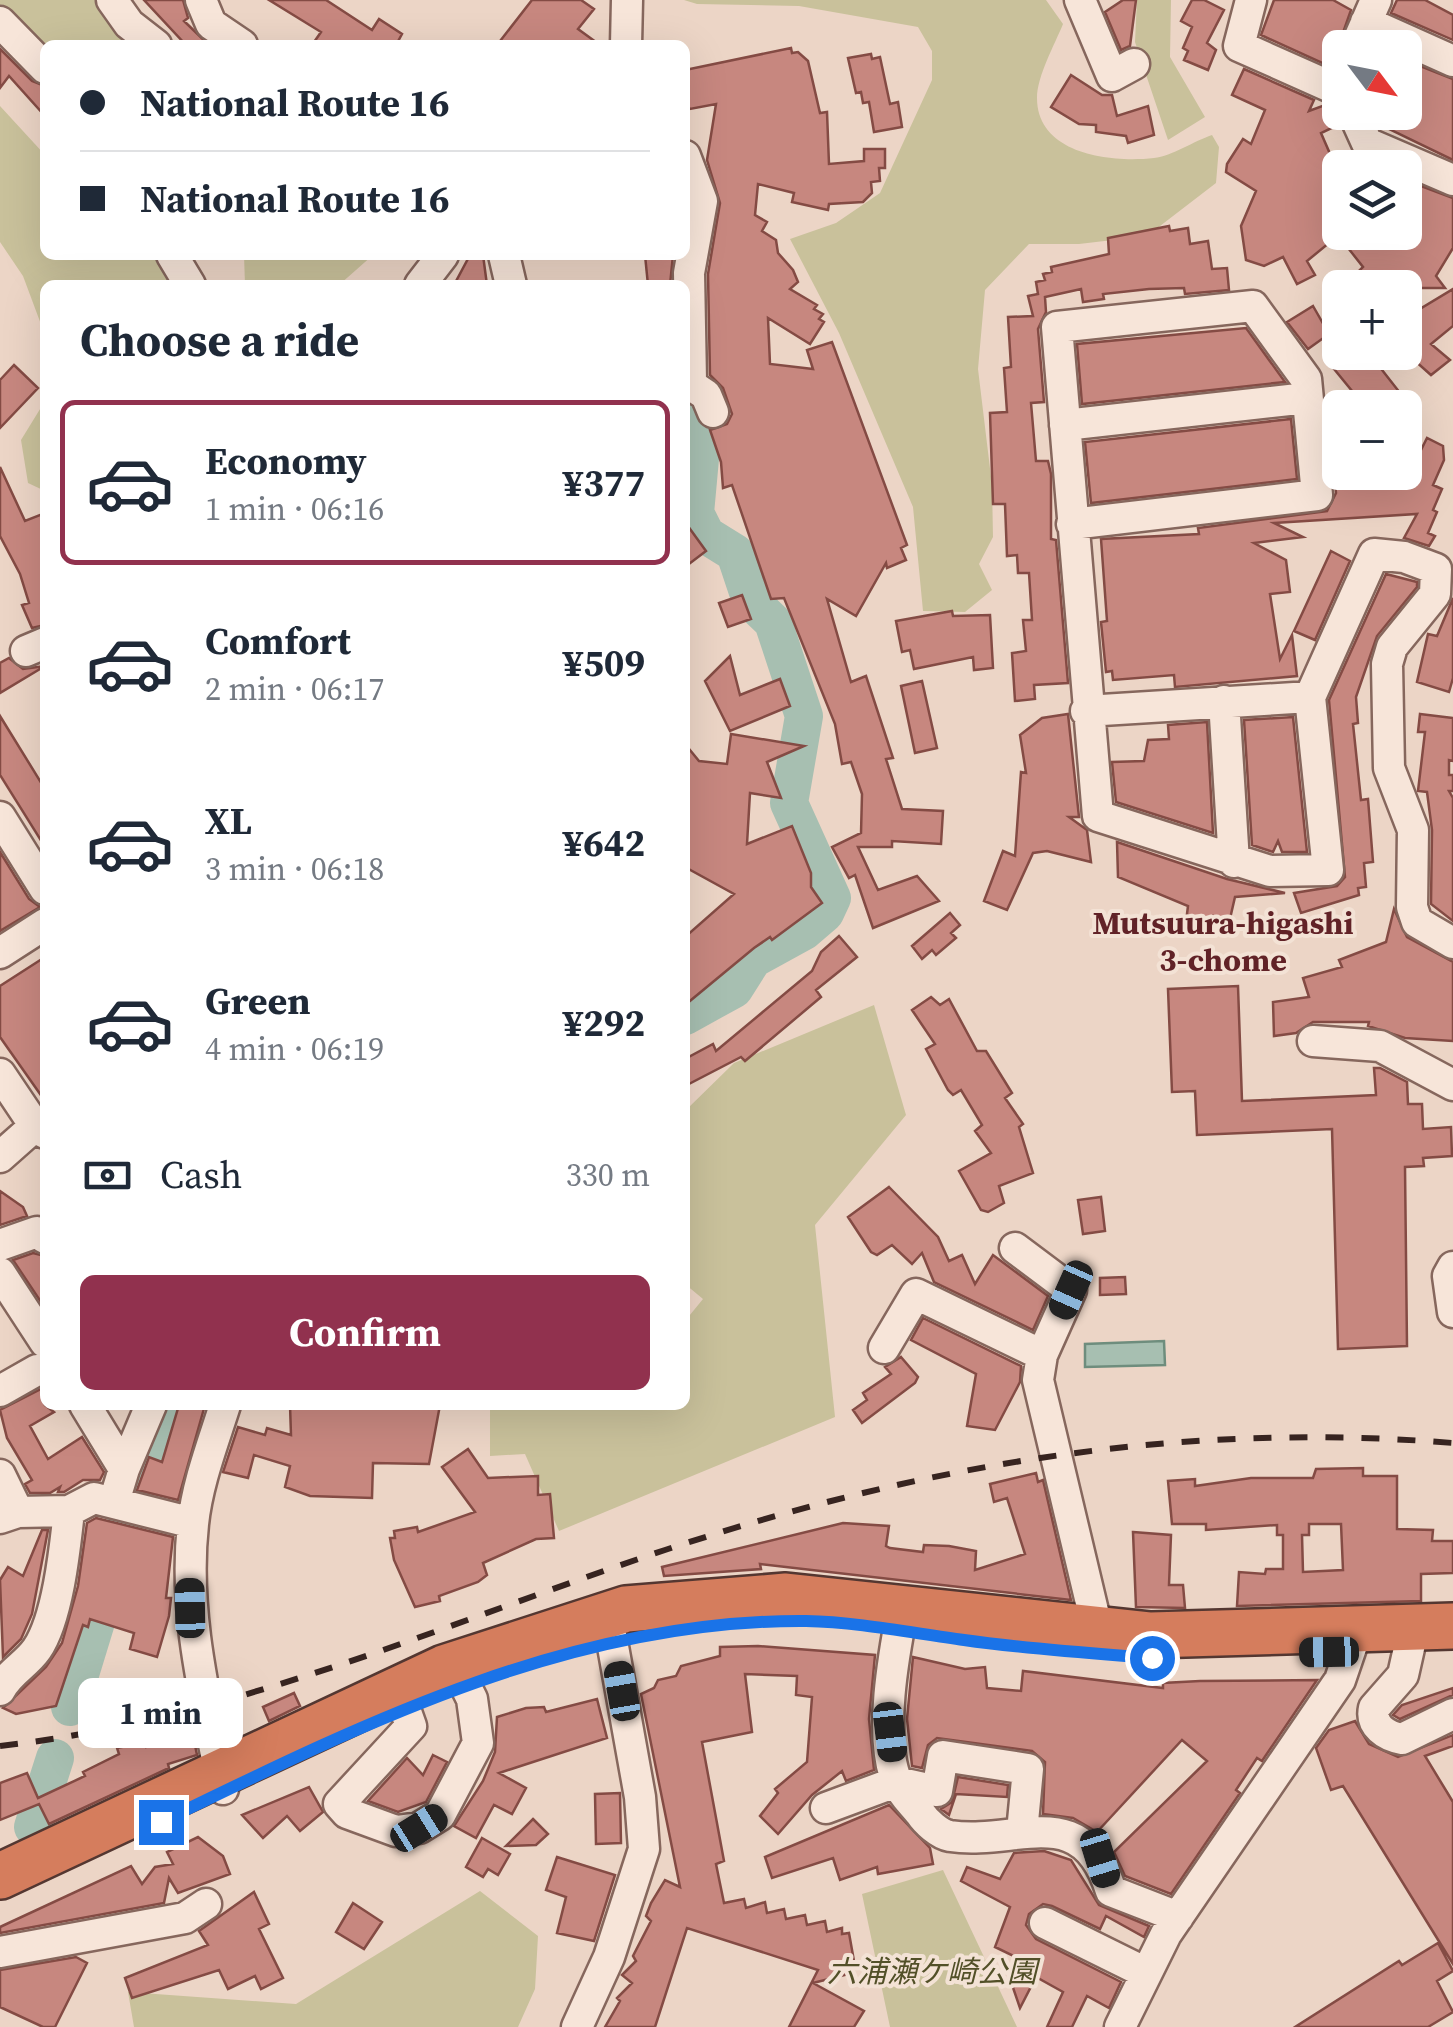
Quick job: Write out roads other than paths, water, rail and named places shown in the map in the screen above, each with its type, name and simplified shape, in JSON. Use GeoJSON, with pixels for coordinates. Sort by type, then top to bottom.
{"type":"FeatureCollection","features":[{"type":"Feature","properties":{"kind":"highway"},"geometry":{"type":"LineString","coordinates":[[0,1900],[221,1781],[444,1668],[610,1626],[786,1596],[1035,1650],[1152,1658],[1433,1637]]}},
{"type":"Feature","properties":{"kind":"highway"},"geometry":{"type":"LineString","coordinates":[[901,1619],[1098,1632],[1354,1640]]}},
{"type":"Feature","properties":{"kind":"highway"},"geometry":{"type":"LineString","coordinates":[[0,1876],[221,1781],[610,1626]]}},
{"type":"Feature","properties":{"kind":"street"},"geometry":{"type":"LineString","coordinates":[[112,0],[130,24],[150,40]]}},
{"type":"Feature","properties":{"kind":"street"},"geometry":{"type":"LineString","coordinates":[[201,0],[212,24],[235,40]]}},
{"type":"Feature","properties":{"kind":"street"},"geometry":{"type":"LineString","coordinates":[[626,40],[627,0]]}},
{"type":"Feature","properties":{"kind":"street"},"geometry":{"type":"LineString","coordinates":[[1080,0],[1112,76],[1134,64]]}},
{"type":"Feature","properties":{"kind":"street"},"geometry":{"type":"LineString","coordinates":[[1251,0],[1240,46],[1322,84]]}},
{"type":"Feature","properties":{"kind":"street"},"geometry":{"type":"LineString","coordinates":[[0,22],[40,63]]}},
{"type":"Feature","properties":{"kind":"street"},"geometry":{"type":"LineString","coordinates":[[1366,23],[1453,62]]}},
{"type":"Feature","properties":{"kind":"street"},"geometry":{"type":"LineString","coordinates":[[1361,130],[1367,142],[1453,180]]}},
{"type":"Feature","properties":{"kind":"street"},"geometry":{"type":"LineString","coordinates":[[689,280],[702,201],[690,169]]}},
{"type":"Feature","properties":{"kind":"street"},"geometry":{"type":"LineString","coordinates":[[424,280],[439,260]]}},
{"type":"Feature","properties":{"kind":"street"},"geometry":{"type":"LineString","coordinates":[[1072,524],[1317,495],[1306,379],[1253,306],[1058,326],[1072,524],[1086,711],[1098,816],[1270,871],[1328,870],[1310,697],[1374,554],[1404,557],[1436,569],[1435,594],[1392,647],[1387,664],[1389,768],[1413,830],[1412,906],[1417,922],[1453,943]]}},
{"type":"Feature","properties":{"kind":"street"},"geometry":{"type":"LineString","coordinates":[[690,383],[706,395],[712,412]]}},
{"type":"Feature","properties":{"kind":"street"},"geometry":{"type":"LineString","coordinates":[[1065,425],[1307,398]]}},
{"type":"Feature","properties":{"kind":"street"},"geometry":{"type":"LineString","coordinates":[[1086,711],[1310,697]]}},
{"type":"Feature","properties":{"kind":"street"},"geometry":{"type":"LineString","coordinates":[[1224,701],[1234,862]]}},
{"type":"Feature","properties":{"kind":"street"},"geometry":{"type":"LineString","coordinates":[[1,819],[40,882]]}},
{"type":"Feature","properties":{"kind":"street"},"geometry":{"type":"LineString","coordinates":[[0,953],[40,927]]}},
{"type":"Feature","properties":{"kind":"street"},"geometry":{"type":"LineString","coordinates":[[1314,1041],[1380,1046],[1453,1085]]}},
{"type":"Feature","properties":{"kind":"street"},"geometry":{"type":"LineString","coordinates":[[0,1074],[40,1130],[0,1157]]}},
{"type":"Feature","properties":{"kind":"street"},"geometry":{"type":"LineString","coordinates":[[0,1245],[40,1234]]}},
{"type":"Feature","properties":{"kind":"street"},"geometry":{"type":"LineString","coordinates":[[1015,1248],[1071,1290],[1042,1355],[1038,1380],[1098,1632]]}},
{"type":"Feature","properties":{"kind":"street"},"geometry":{"type":"LineString","coordinates":[[1453,1267],[1448,1276],[1453,1312]]}},
{"type":"Feature","properties":{"kind":"street"},"geometry":{"type":"LineString","coordinates":[[0,1273],[40,1354]]}},
{"type":"Feature","properties":{"kind":"street"},"geometry":{"type":"LineString","coordinates":[[884,1348],[916,1294],[1042,1355]]}},
{"type":"Feature","properties":{"kind":"street"},"geometry":{"type":"LineString","coordinates":[[0,1391],[40,1362]]}},
{"type":"Feature","properties":{"kind":"street"},"geometry":{"type":"LineString","coordinates":[[88,1410],[124,1469]]}},
{"type":"Feature","properties":{"kind":"street"},"geometry":{"type":"LineString","coordinates":[[114,1502],[149,1410]]}},
{"type":"Feature","properties":{"kind":"street"},"geometry":{"type":"LineString","coordinates":[[221,1781],[190,1608],[193,1522],[223,1410]]}},
{"type":"Feature","properties":{"kind":"street"},"geometry":{"type":"LineString","coordinates":[[0,1475],[9,1515],[68,1511],[94,1498],[193,1522]]}},
{"type":"Feature","properties":{"kind":"street"},"geometry":{"type":"LineString","coordinates":[[0,1690],[8,1676],[38,1648],[64,1569],[68,1511]]}},
{"type":"Feature","properties":{"kind":"street"},"geometry":{"type":"LineString","coordinates":[[901,1619],[890,1732],[896,1782],[925,1820],[946,1836],[1022,1832],[1072,1837],[1100,1858],[1111,1891],[1178,1917]]}},
{"type":"Feature","properties":{"kind":"street"},"geometry":{"type":"LineString","coordinates":[[577,2027],[609,1958],[644,1849],[640,1797],[610,1626]]}},
{"type":"Feature","properties":{"kind":"street"},"geometry":{"type":"LineString","coordinates":[[1433,1637],[1374,1708],[1374,1720],[1380,1730],[1402,1739],[1453,1714]]}},
{"type":"Feature","properties":{"kind":"street"},"geometry":{"type":"LineString","coordinates":[[1120,2027],[1144,1972],[1178,1917],[1340,1680],[1354,1640]]}},
{"type":"Feature","properties":{"kind":"street"},"geometry":{"type":"LineString","coordinates":[[405,1709],[411,1726],[338,1804],[347,1812],[396,1831],[419,1828],[440,1815],[478,1743],[472,1699],[464,1684]]}},
{"type":"Feature","properties":{"kind":"street"},"geometry":{"type":"LineString","coordinates":[[826,1808],[896,1782],[937,1791],[943,1756],[1028,1769],[1022,1832]]}},
{"type":"Feature","properties":{"kind":"street"},"geometry":{"type":"LineString","coordinates":[[0,1952],[184,1918],[206,1904]]}},
{"type":"Feature","properties":{"kind":"street"},"geometry":{"type":"LineString","coordinates":[[1045,1923],[1144,1972]]}},
{"type":"Feature","properties":{"kind":"waterway"},"geometry":{"type":"LineString","coordinates":[[690,1013],[734,989],[753,959],[804,931],[825,913],[832,898],[789,803],[804,716],[773,622],[751,601],[735,553],[706,535],[695,513],[704,415]]}},
{"type":"Feature","properties":{"kind":"waterway"},"geometry":{"type":"LineString","coordinates":[[70,1707],[159,1416]]}},
{"type":"Feature","properties":{"kind":"waterway"},"geometry":{"type":"LineString","coordinates":[[33,1827],[55,1758]]}},
{"type":"Feature","properties":{"kind":"railway"},"geometry":{"type":"LineString","coordinates":[[0,1746],[86,1733],[255,1692],[665,1550],[859,1494],[956,1473],[1054,1456],[1251,1438],[1453,1443]]}},
{"type":"Feature","properties":{"kind":"district","name":"Mutsuura-higashi 3-chome"},"geometry":{"type":"Point","coordinates":[1223,942]}},
{"type":"Feature","properties":{"kind":"park label","name":"六浦瀬ケ崎公園"},"geometry":{"type":"Point","coordinates":[932,1971]}}]}
